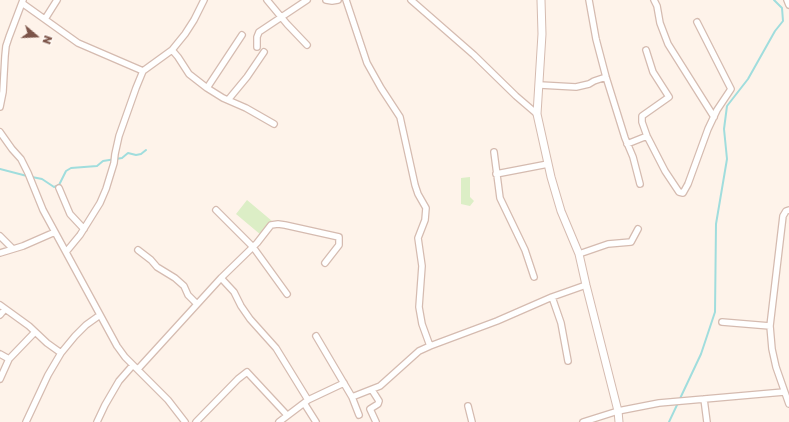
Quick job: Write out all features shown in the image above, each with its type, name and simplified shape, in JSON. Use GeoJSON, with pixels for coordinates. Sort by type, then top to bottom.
{"type":"FeatureCollection","features":[{"type":"Feature","properties":{"kind":"street"},"geometry":{"type":"LineString","coordinates":[[45,19],[57,0]]}},
{"type":"Feature","properties":{"kind":"street"},"geometry":{"type":"LineString","coordinates":[[66,252],[84,229],[100,203],[114,163],[119,136],[143,71],[172,50],[194,20],[204,0]]}},
{"type":"Feature","properties":{"kind":"street"},"geometry":{"type":"LineString","coordinates":[[267,0],[307,44]]}},
{"type":"Feature","properties":{"kind":"street"},"geometry":{"type":"LineString","coordinates":[[258,47],[257,37],[259,32],[304,0]]}},
{"type":"Feature","properties":{"kind":"street"},"geometry":{"type":"LineString","coordinates":[[326,0],[338,0]]}},
{"type":"Feature","properties":{"kind":"street"},"geometry":{"type":"LineString","coordinates":[[346,0],[367,62],[381,88],[400,117],[416,189],[419,198],[426,208],[425,220],[418,238],[422,266],[419,301],[421,319],[430,346]]}},
{"type":"Feature","properties":{"kind":"street"},"geometry":{"type":"LineString","coordinates":[[411,0],[474,55],[516,96],[537,114]]}},
{"type":"Feature","properties":{"kind":"street"},"geometry":{"type":"LineString","coordinates":[[541,0],[542,34],[537,114],[548,164],[561,212],[580,254],[586,285],[618,411],[619,422]]}},
{"type":"Feature","properties":{"kind":"street"},"geometry":{"type":"LineString","coordinates":[[589,0],[596,39],[606,77],[627,144],[633,157],[640,184]]}},
{"type":"Feature","properties":{"kind":"street"},"geometry":{"type":"LineString","coordinates":[[654,0],[657,6],[660,23],[668,44],[714,117]]}},
{"type":"Feature","properties":{"kind":"street"},"geometry":{"type":"LineString","coordinates":[[787,0],[789,5]]}},
{"type":"Feature","properties":{"kind":"street"},"geometry":{"type":"LineString","coordinates":[[0,107],[4,77],[2,55],[22,2],[66,36],[78,43],[143,71]]}},
{"type":"Feature","properties":{"kind":"street"},"geometry":{"type":"LineString","coordinates":[[646,50],[653,72],[669,97],[642,116],[642,122],[647,136],[669,177],[679,192],[683,193],[688,184],[701,146],[714,117],[731,89],[697,22]]}},
{"type":"Feature","properties":{"kind":"street"},"geometry":{"type":"LineString","coordinates":[[207,88],[242,35]]}},
{"type":"Feature","properties":{"kind":"street"},"geometry":{"type":"LineString","coordinates":[[172,50],[189,74],[207,88],[274,124]]}},
{"type":"Feature","properties":{"kind":"street"},"geometry":{"type":"LineString","coordinates":[[228,100],[264,52]]}},
{"type":"Feature","properties":{"kind":"street"},"geometry":{"type":"LineString","coordinates":[[540,85],[576,87],[589,84],[606,77]]}},
{"type":"Feature","properties":{"kind":"street"},"geometry":{"type":"LineString","coordinates":[[0,132],[18,155],[29,175],[40,203],[117,346],[133,365],[168,400],[185,422]]}},
{"type":"Feature","properties":{"kind":"street"},"geometry":{"type":"LineString","coordinates":[[627,144],[647,136]]}},
{"type":"Feature","properties":{"kind":"street"},"geometry":{"type":"LineString","coordinates":[[494,152],[496,174],[502,202],[525,250],[534,277]]}},
{"type":"Feature","properties":{"kind":"street"},"geometry":{"type":"LineString","coordinates":[[496,174],[548,164]]}},
{"type":"Feature","properties":{"kind":"street"},"geometry":{"type":"LineString","coordinates":[[59,188],[70,214],[84,229]]}},
{"type":"Feature","properties":{"kind":"street"},"geometry":{"type":"LineString","coordinates":[[216,210],[253,247],[287,294]]}},
{"type":"Feature","properties":{"kind":"street"},"geometry":{"type":"LineString","coordinates":[[789,210],[786,211],[783,216],[770,326],[772,349],[776,367],[789,404]]}},
{"type":"Feature","properties":{"kind":"street"},"geometry":{"type":"LineString","coordinates":[[138,369],[196,304],[253,247],[271,226],[278,224],[338,236],[340,240],[339,245],[326,263]]}},
{"type":"Feature","properties":{"kind":"street"},"geometry":{"type":"LineString","coordinates":[[580,254],[608,244],[630,242],[638,230]]}},
{"type":"Feature","properties":{"kind":"street"},"geometry":{"type":"LineString","coordinates":[[0,253],[12,248],[23,246],[55,232]]}},
{"type":"Feature","properties":{"kind":"street"},"geometry":{"type":"LineString","coordinates":[[0,236],[12,248]]}},
{"type":"Feature","properties":{"kind":"street"},"geometry":{"type":"LineString","coordinates":[[138,250],[151,260],[157,268],[175,278],[184,286],[188,295],[196,304]]}},
{"type":"Feature","properties":{"kind":"street"},"geometry":{"type":"LineString","coordinates":[[221,278],[234,292],[240,306],[250,319],[276,348],[316,422]]}},
{"type":"Feature","properties":{"kind":"street"},"geometry":{"type":"LineString","coordinates":[[352,397],[372,390],[386,382],[419,351],[517,313],[552,297],[586,285]]}},
{"type":"Feature","properties":{"kind":"street"},"geometry":{"type":"LineString","coordinates":[[552,297],[561,323],[568,361]]}},
{"type":"Feature","properties":{"kind":"street"},"geometry":{"type":"LineString","coordinates":[[0,305],[61,353]]}},
{"type":"Feature","properties":{"kind":"street"},"geometry":{"type":"LineString","coordinates":[[0,315],[5,309]]}},
{"type":"Feature","properties":{"kind":"street"},"geometry":{"type":"LineString","coordinates":[[26,422],[48,375],[61,353],[86,325],[100,315]]}},
{"type":"Feature","properties":{"kind":"street"},"geometry":{"type":"LineString","coordinates":[[722,322],[770,326]]}},
{"type":"Feature","properties":{"kind":"street"},"geometry":{"type":"LineString","coordinates":[[0,379],[9,359],[35,332]]}},
{"type":"Feature","properties":{"kind":"street"},"geometry":{"type":"LineString","coordinates":[[316,336],[352,397],[359,415]]}},
{"type":"Feature","properties":{"kind":"street"},"geometry":{"type":"LineString","coordinates":[[0,354],[9,359]]}},
{"type":"Feature","properties":{"kind":"street"},"geometry":{"type":"LineString","coordinates":[[97,422],[119,381],[133,365]]}},
{"type":"Feature","properties":{"kind":"street"},"geometry":{"type":"LineString","coordinates":[[196,422],[238,379],[247,372],[287,415]]}},
{"type":"Feature","properties":{"kind":"street"},"geometry":{"type":"LineString","coordinates":[[279,422],[306,401],[344,383]]}},
{"type":"Feature","properties":{"kind":"street"},"geometry":{"type":"LineString","coordinates":[[372,390],[379,402],[370,409],[376,422]]}},
{"type":"Feature","properties":{"kind":"street"},"geometry":{"type":"LineString","coordinates":[[583,422],[618,411],[659,403],[784,392]]}},
{"type":"Feature","properties":{"kind":"street"},"geometry":{"type":"LineString","coordinates":[[704,399],[707,422]]}},
{"type":"Feature","properties":{"kind":"street"},"geometry":{"type":"LineString","coordinates":[[468,406],[472,422]]}},
{"type":"Feature","properties":{"kind":"green space"},"geometry":{"type":"Polygon","coordinates":[[[470,177],[470,197],[474,201],[470,206],[461,204],[461,178],[470,177]]]}},
{"type":"Feature","properties":{"kind":"green space"},"geometry":{"type":"Polygon","coordinates":[[[247,200],[272,221],[261,235],[236,214],[247,200]]]}},
{"type":"Feature","properties":{"kind":"waterway"},"geometry":{"type":"LineString","coordinates":[[669,422],[701,354],[715,312],[716,224],[727,159],[724,129],[727,106],[748,79],[775,31],[783,21],[782,8],[774,0]]}},
{"type":"Feature","properties":{"kind":"waterway"},"geometry":{"type":"LineString","coordinates":[[32,177],[42,179],[54,187],[59,185],[66,171],[71,168],[97,166],[103,161],[122,158],[128,153],[136,155],[141,154],[146,150]]}},
{"type":"Feature","properties":{"kind":"waterway"},"geometry":{"type":"LineString","coordinates":[[0,169],[27,176]]}}]}
